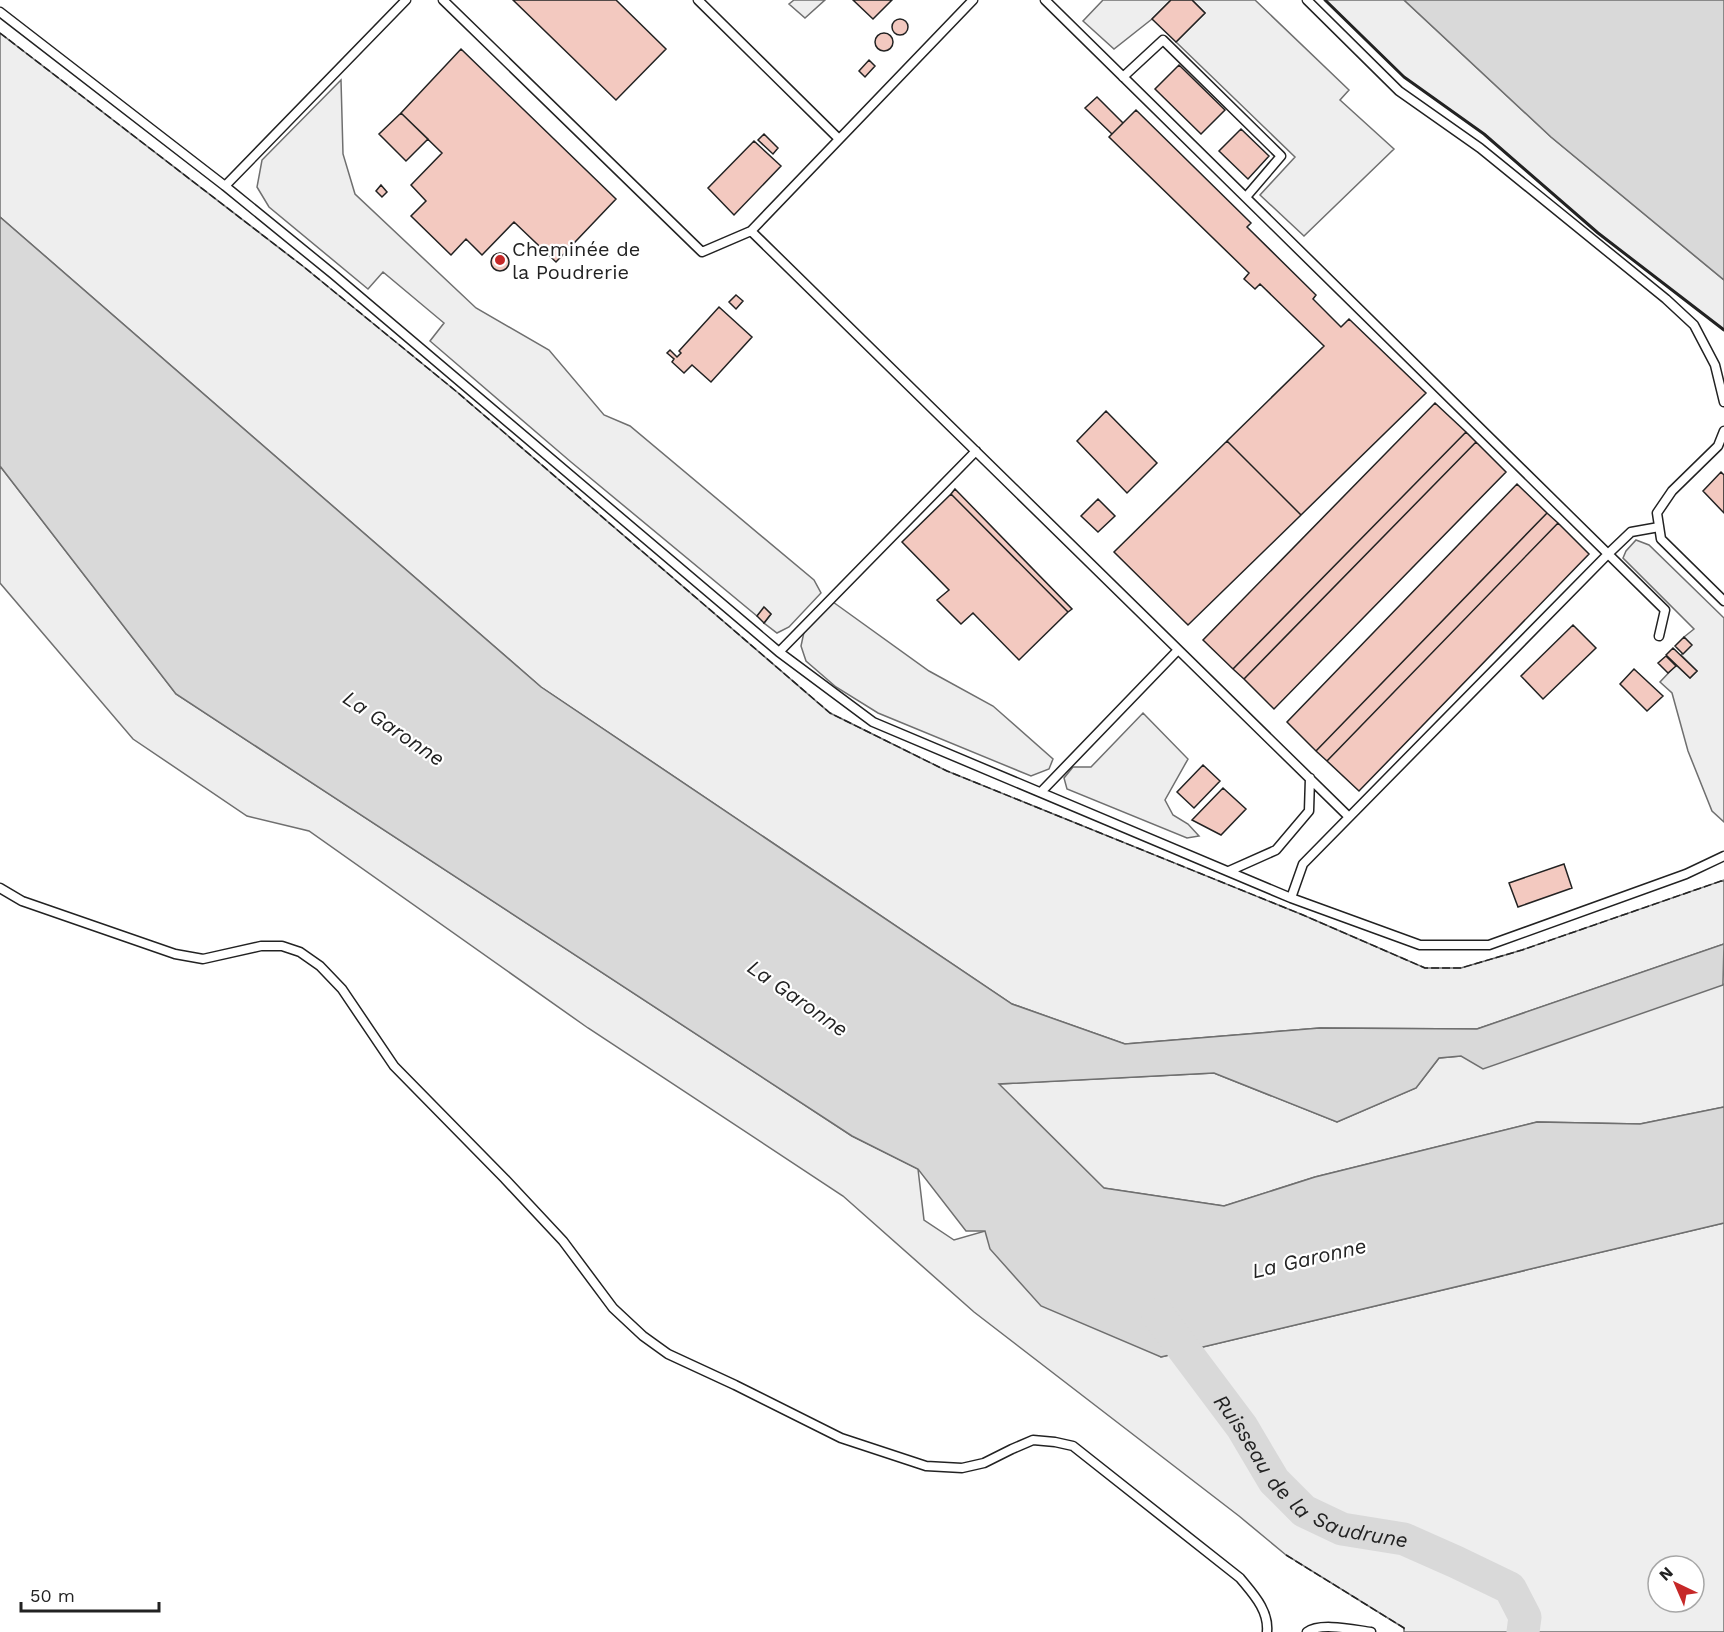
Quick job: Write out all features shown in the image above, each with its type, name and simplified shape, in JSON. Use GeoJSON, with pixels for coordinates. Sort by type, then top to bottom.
{"type":"FeatureCollection","features":[{"type":"Feature","properties":{"kind":"lane"},"geometry":{"type":"LineString","coordinates":[[225,186],[406,0]]}},
{"type":"Feature","properties":{"kind":"lane"},"geometry":{"type":"LineString","coordinates":[[443,0],[702,252],[751,231],[973,0]]}},
{"type":"Feature","properties":{"kind":"lane"},"geometry":{"type":"LineString","coordinates":[[698,0],[839,139]]}},
{"type":"Feature","properties":{"kind":"lane"},"geometry":{"type":"LineString","coordinates":[[1045,0],[1665,610],[1659,636]]}},
{"type":"Feature","properties":{"kind":"lane"},"geometry":{"type":"LineString","coordinates":[[1307,0],[1399,91],[1480,148],[1666,299],[1694,326],[1715,365],[1724,402]]}},
{"type":"Feature","properties":{"kind":"lane"},"geometry":{"type":"LineString","coordinates":[[0,12],[225,186],[333,274],[779,652],[873,722],[1291,898],[1420,945],[1489,945],[1686,874],[1724,856]]}},
{"type":"Feature","properties":{"kind":"lane"},"geometry":{"type":"LineString","coordinates":[[1123,76],[1163,40],[1281,156],[1246,197]]}},
{"type":"Feature","properties":{"kind":"lane"},"geometry":{"type":"LineString","coordinates":[[751,231],[1349,817]]}},
{"type":"Feature","properties":{"kind":"lane"},"geometry":{"type":"LineString","coordinates":[[1724,431],[1718,446],[1672,491],[1657,513],[1661,539],[1724,601]]}},
{"type":"Feature","properties":{"kind":"lane"},"geometry":{"type":"LineString","coordinates":[[779,652],[976,451]]}},
{"type":"Feature","properties":{"kind":"lane"},"geometry":{"type":"LineString","coordinates":[[1291,898],[1303,864],[1609,553],[1631,532],[1659,527]]}},
{"type":"Feature","properties":{"kind":"lane"},"geometry":{"type":"LineString","coordinates":[[1041,792],[1178,650]]}},
{"type":"Feature","properties":{"kind":"lane"},"geometry":{"type":"LineString","coordinates":[[1229,871],[1275,850],[1303,819],[1309,811],[1310,778]]}},
{"type":"Feature","properties":{"kind":"lane"},"geometry":{"type":"LineString","coordinates":[[0,888],[22,901],[175,954],[203,959],[261,946],[282,946],[300,952],[320,966],[342,989],[394,1066],[555,1233],[614,1308],[643,1336],[668,1354],[841,1438],[926,1466],[962,1468],[984,1463],[1033,1440],[1073,1446],[1240,1578],[1262,1604],[1268,1627],[1267,1632]]}},
{"type":"Feature","properties":{"kind":"lane"},"geometry":{"type":"LineString","coordinates":[[1307,1632],[1311,1629],[1331,1627],[1371,1632]]}},
{"type":"Feature","properties":{"kind":"shaded area"},"geometry":{"type":"Polygon","coordinates":[[[794,0],[825,0],[805,18],[789,4],[794,0]]]}},
{"type":"Feature","properties":{"kind":"shaded area"},"geometry":{"type":"Polygon","coordinates":[[[1103,0],[1171,0],[1152,19],[1114,49],[1083,21],[1103,0]]]}},
{"type":"Feature","properties":{"kind":"shaded area"},"geometry":{"type":"Polygon","coordinates":[[[1192,0],[1255,0],[1349,90],[1340,100],[1394,149],[1304,236],[1260,195],[1295,157],[1176,42],[1205,13],[1192,0]]]}},
{"type":"Feature","properties":{"kind":"shaded area"},"geometry":{"type":"Polygon","coordinates":[[[1325,0],[1404,0],[1551,137],[1724,280],[1724,330],[1598,233],[1484,134],[1404,77],[1325,0]]]}},
{"type":"Feature","properties":{"kind":"shaded area"},"geometry":{"type":"Polygon","coordinates":[[[0,33],[304,267],[457,392],[830,713],[947,771],[1303,915],[1425,968],[1461,968],[1522,950],[1724,880],[1724,944],[1477,1029],[1320,1028],[1125,1044],[1012,1004],[541,687],[0,217],[0,33]]]}},
{"type":"Feature","properties":{"kind":"shaded area"},"geometry":{"type":"Polygon","coordinates":[[[341,80],[343,154],[355,194],[476,308],[549,350],[604,415],[630,426],[814,580],[821,593],[789,627],[777,633],[764,623],[771,614],[765,608],[757,616],[571,462],[430,341],[444,323],[383,272],[368,289],[269,207],[257,187],[262,160],[341,80]]]}},
{"type":"Feature","properties":{"kind":"shaded area"},"geometry":{"type":"Polygon","coordinates":[[[0,466],[176,694],[852,1136],[918,1169],[924,1220],[954,1240],[985,1231],[1161,1357],[1724,1223],[1724,1632],[1404,1632],[1404,1628],[1286,1555],[1239,1516],[974,1312],[843,1196],[588,1028],[309,831],[247,816],[133,739],[0,583],[0,466]]]}},
{"type":"Feature","properties":{"kind":"shaded area"},"geometry":{"type":"Polygon","coordinates":[[[1636,540],[1649,545],[1724,618],[1724,822],[1712,811],[1688,751],[1672,693],[1660,682],[1676,665],[1690,678],[1697,671],[1681,655],[1691,645],[1684,637],[1694,629],[1623,558],[1636,540]]]}},
{"type":"Feature","properties":{"kind":"shaded area"},"geometry":{"type":"Polygon","coordinates":[[[833,602],[929,671],[993,706],[1053,759],[1049,769],[1031,776],[878,713],[836,687],[806,661],[801,646],[804,632],[833,602]]]}},
{"type":"Feature","properties":{"kind":"shaded area"},"geometry":{"type":"Polygon","coordinates":[[[1143,713],[1188,759],[1165,800],[1173,815],[1188,824],[1199,836],[1187,838],[1067,789],[1064,778],[1073,767],[1091,767],[1143,713]]]}},
{"type":"Feature","properties":{"kind":"shaded area"},"geometry":{"type":"Polygon","coordinates":[[[1724,984],[1724,1107],[1640,1124],[1537,1122],[1315,1177],[1224,1206],[1103,1188],[998,1084],[1214,1073],[1337,1122],[1416,1088],[1439,1058],[1461,1056],[1724,984]]]}},
{"type":"Feature","properties":{"kind":"water"},"geometry":{"type":"Polygon","coordinates":[[[1404,0],[1724,0],[1724,280],[1551,137],[1404,0]]]}},
{"type":"Feature","properties":{"kind":"water","name":"La Garonne"},"geometry":{"type":"Polygon","coordinates":[[[0,217],[541,687],[1012,1004],[1125,1044],[1320,1028],[1477,1029],[1724,944],[1723,985],[1483,1069],[1461,1056],[1439,1058],[1416,1088],[1337,1122],[1214,1073],[999,1084],[1104,1188],[1224,1206],[1315,1177],[1537,1122],[1640,1124],[1724,1107],[1724,1223],[1161,1357],[1041,1306],[990,1249],[985,1231],[966,1231],[918,1169],[852,1136],[176,694],[0,466],[0,217]]]}},
{"type":"Feature","properties":{"kind":"building"},"geometry":{"type":"Polygon","coordinates":[[[513,0],[616,0],[666,49],[616,100],[513,0]]]}},
{"type":"Feature","properties":{"kind":"building"},"geometry":{"type":"Polygon","coordinates":[[[853,0],[892,0],[873,19],[853,0]]]}},
{"type":"Feature","properties":{"kind":"building"},"geometry":{"type":"Polygon","coordinates":[[[1171,0],[1192,0],[1205,13],[1176,42],[1152,19],[1171,0]]]}},
{"type":"Feature","properties":{"kind":"building"},"geometry":{"type":"Polygon","coordinates":[[[897,19],[903,19],[908,27],[906,33],[897,35],[892,30],[892,24],[897,19]]]}},
{"type":"Feature","properties":{"kind":"building"},"geometry":{"type":"Polygon","coordinates":[[[884,33],[890,36],[893,42],[890,48],[884,51],[878,48],[875,42],[878,36],[884,33]]]}},
{"type":"Feature","properties":{"kind":"building"},"geometry":{"type":"Polygon","coordinates":[[[461,49],[616,199],[556,262],[514,222],[482,255],[466,239],[451,255],[411,216],[426,201],[411,185],[442,153],[401,113],[461,49]]]}},
{"type":"Feature","properties":{"kind":"building"},"geometry":{"type":"Polygon","coordinates":[[[869,60],[875,66],[865,77],[859,71],[869,60]]]}},
{"type":"Feature","properties":{"kind":"building"},"geometry":{"type":"Polygon","coordinates":[[[1179,65],[1225,110],[1201,134],[1155,89],[1179,65]]]}},
{"type":"Feature","properties":{"kind":"building"},"geometry":{"type":"Polygon","coordinates":[[[1097,97],[1123,123],[1112,134],[1085,108],[1097,97]]]}},
{"type":"Feature","properties":{"kind":"building"},"geometry":{"type":"Polygon","coordinates":[[[1136,110],[1251,223],[1247,227],[1316,295],[1313,299],[1341,327],[1349,319],[1426,393],[1301,515],[1227,441],[1324,346],[1260,284],[1255,289],[1244,279],[1249,273],[1109,137],[1136,110]]]}},
{"type":"Feature","properties":{"kind":"building"},"geometry":{"type":"Polygon","coordinates":[[[401,113],[428,139],[406,161],[379,134],[401,113]]]}},
{"type":"Feature","properties":{"kind":"building"},"geometry":{"type":"Polygon","coordinates":[[[1241,129],[1269,156],[1248,179],[1219,151],[1241,129]]]}},
{"type":"Feature","properties":{"kind":"building"},"geometry":{"type":"Polygon","coordinates":[[[764,134],[778,148],[773,154],[758,140],[764,134]]]}},
{"type":"Feature","properties":{"kind":"building"},"geometry":{"type":"Polygon","coordinates":[[[754,141],[781,166],[734,215],[708,188],[754,141]]]}},
{"type":"Feature","properties":{"kind":"building"},"geometry":{"type":"Polygon","coordinates":[[[381,185],[387,192],[382,197],[376,191],[381,185]]]}},
{"type":"Feature","properties":{"kind":"building","name":"Cheminée de la Poudrerie"},"geometry":{"type":"Polygon","coordinates":[[[500,253],[506,256],[509,262],[506,268],[500,271],[494,268],[491,262],[494,256],[500,253]]]}},
{"type":"Feature","properties":{"kind":"building"},"geometry":{"type":"Polygon","coordinates":[[[736,295],[743,301],[736,309],[729,302],[736,295]]]}},
{"type":"Feature","properties":{"kind":"building"},"geometry":{"type":"Polygon","coordinates":[[[719,307],[752,337],[711,382],[692,365],[684,373],[672,362],[674,359],[667,353],[670,350],[677,357],[681,353],[679,351],[719,307]]]}},
{"type":"Feature","properties":{"kind":"building"},"geometry":{"type":"Polygon","coordinates":[[[1435,403],[1466,432],[1233,669],[1203,640],[1435,403]]]}},
{"type":"Feature","properties":{"kind":"building"},"geometry":{"type":"Polygon","coordinates":[[[1106,411],[1157,463],[1127,493],[1077,441],[1106,411]]]}},
{"type":"Feature","properties":{"kind":"building"},"geometry":{"type":"Polygon","coordinates":[[[1466,432],[1476,442],[1244,679],[1233,669],[1466,432]]]}},
{"type":"Feature","properties":{"kind":"building"},"geometry":{"type":"Polygon","coordinates":[[[1227,441],[1301,515],[1188,625],[1114,552],[1227,441]]]}},
{"type":"Feature","properties":{"kind":"building"},"geometry":{"type":"Polygon","coordinates":[[[1476,442],[1506,472],[1274,709],[1244,679],[1476,442]]]}},
{"type":"Feature","properties":{"kind":"building"},"geometry":{"type":"Polygon","coordinates":[[[1721,472],[1724,475],[1724,513],[1703,491],[1721,472]]]}},
{"type":"Feature","properties":{"kind":"building"},"geometry":{"type":"Polygon","coordinates":[[[1517,484],[1547,513],[1316,751],[1287,722],[1517,484]]]}},
{"type":"Feature","properties":{"kind":"building"},"geometry":{"type":"Polygon","coordinates":[[[955,489],[1072,609],[1068,612],[951,494],[955,489]]]}},
{"type":"Feature","properties":{"kind":"building"},"geometry":{"type":"Polygon","coordinates":[[[951,494],[1068,612],[1019,660],[973,613],[961,624],[937,600],[949,590],[902,542],[951,494]]]}},
{"type":"Feature","properties":{"kind":"building"},"geometry":{"type":"Polygon","coordinates":[[[1098,499],[1115,516],[1098,532],[1081,516],[1098,499]]]}},
{"type":"Feature","properties":{"kind":"building"},"geometry":{"type":"Polygon","coordinates":[[[1547,513],[1558,523],[1327,761],[1316,751],[1547,513]]]}},
{"type":"Feature","properties":{"kind":"building"},"geometry":{"type":"Polygon","coordinates":[[[1558,523],[1589,554],[1359,791],[1327,761],[1558,523]]]}},
{"type":"Feature","properties":{"kind":"building"},"geometry":{"type":"Polygon","coordinates":[[[764,607],[771,614],[764,623],[757,616],[764,607]]]}},
{"type":"Feature","properties":{"kind":"building"},"geometry":{"type":"Polygon","coordinates":[[[1573,625],[1596,648],[1543,699],[1521,676],[1573,625]]]}},
{"type":"Feature","properties":{"kind":"building"},"geometry":{"type":"Polygon","coordinates":[[[1684,637],[1692,645],[1683,654],[1675,646],[1684,637]]]}},
{"type":"Feature","properties":{"kind":"building"},"geometry":{"type":"Polygon","coordinates":[[[1673,648],[1697,671],[1690,678],[1666,655],[1673,648]]]}},
{"type":"Feature","properties":{"kind":"building"},"geometry":{"type":"Polygon","coordinates":[[[1666,656],[1676,666],[1668,673],[1658,663],[1666,656]]]}},
{"type":"Feature","properties":{"kind":"building"},"geometry":{"type":"Polygon","coordinates":[[[1634,669],[1663,696],[1647,711],[1620,684],[1634,669]]]}},
{"type":"Feature","properties":{"kind":"building"},"geometry":{"type":"Polygon","coordinates":[[[1203,765],[1220,781],[1194,808],[1177,792],[1203,765]]]}},
{"type":"Feature","properties":{"kind":"building"},"geometry":{"type":"Polygon","coordinates":[[[1223,788],[1246,809],[1221,835],[1192,820],[1223,788]]]}},
{"type":"Feature","properties":{"kind":"building"},"geometry":{"type":"Polygon","coordinates":[[[1564,864],[1572,888],[1518,907],[1509,883],[1564,864]]]}},
{"type":"Feature","properties":{"kind":"waterway","name":"Ruisseau de la Saudrune"},"geometry":{"type":"LineString","coordinates":[[1158,1315],[1242,1427],[1274,1481],[1304,1511],[1342,1529],[1404,1539],[1510,1588],[1525,1617],[1523,1632]]}},
{"type":"Feature","properties":{"kind":"fence"},"geometry":{"type":"LineString","coordinates":[[0,33],[304,267],[457,392],[830,713],[947,771],[1303,915],[1425,968],[1461,968],[1522,950],[1724,880]]}},
{"type":"Feature","properties":{"kind":"fence"},"geometry":{"type":"LineString","coordinates":[[1286,1555],[1404,1628],[1404,1632]]}},
{"type":"Feature","properties":{"kind":"wall"},"geometry":{"type":"LineString","coordinates":[[1325,0],[1404,77],[1484,134],[1598,233],[1724,330]]}},
{"type":"Feature","properties":{"kind":"place","name":"Cheminée de la Poudrerie"},"geometry":{"type":"Point","coordinates":[500,260]}}]}
